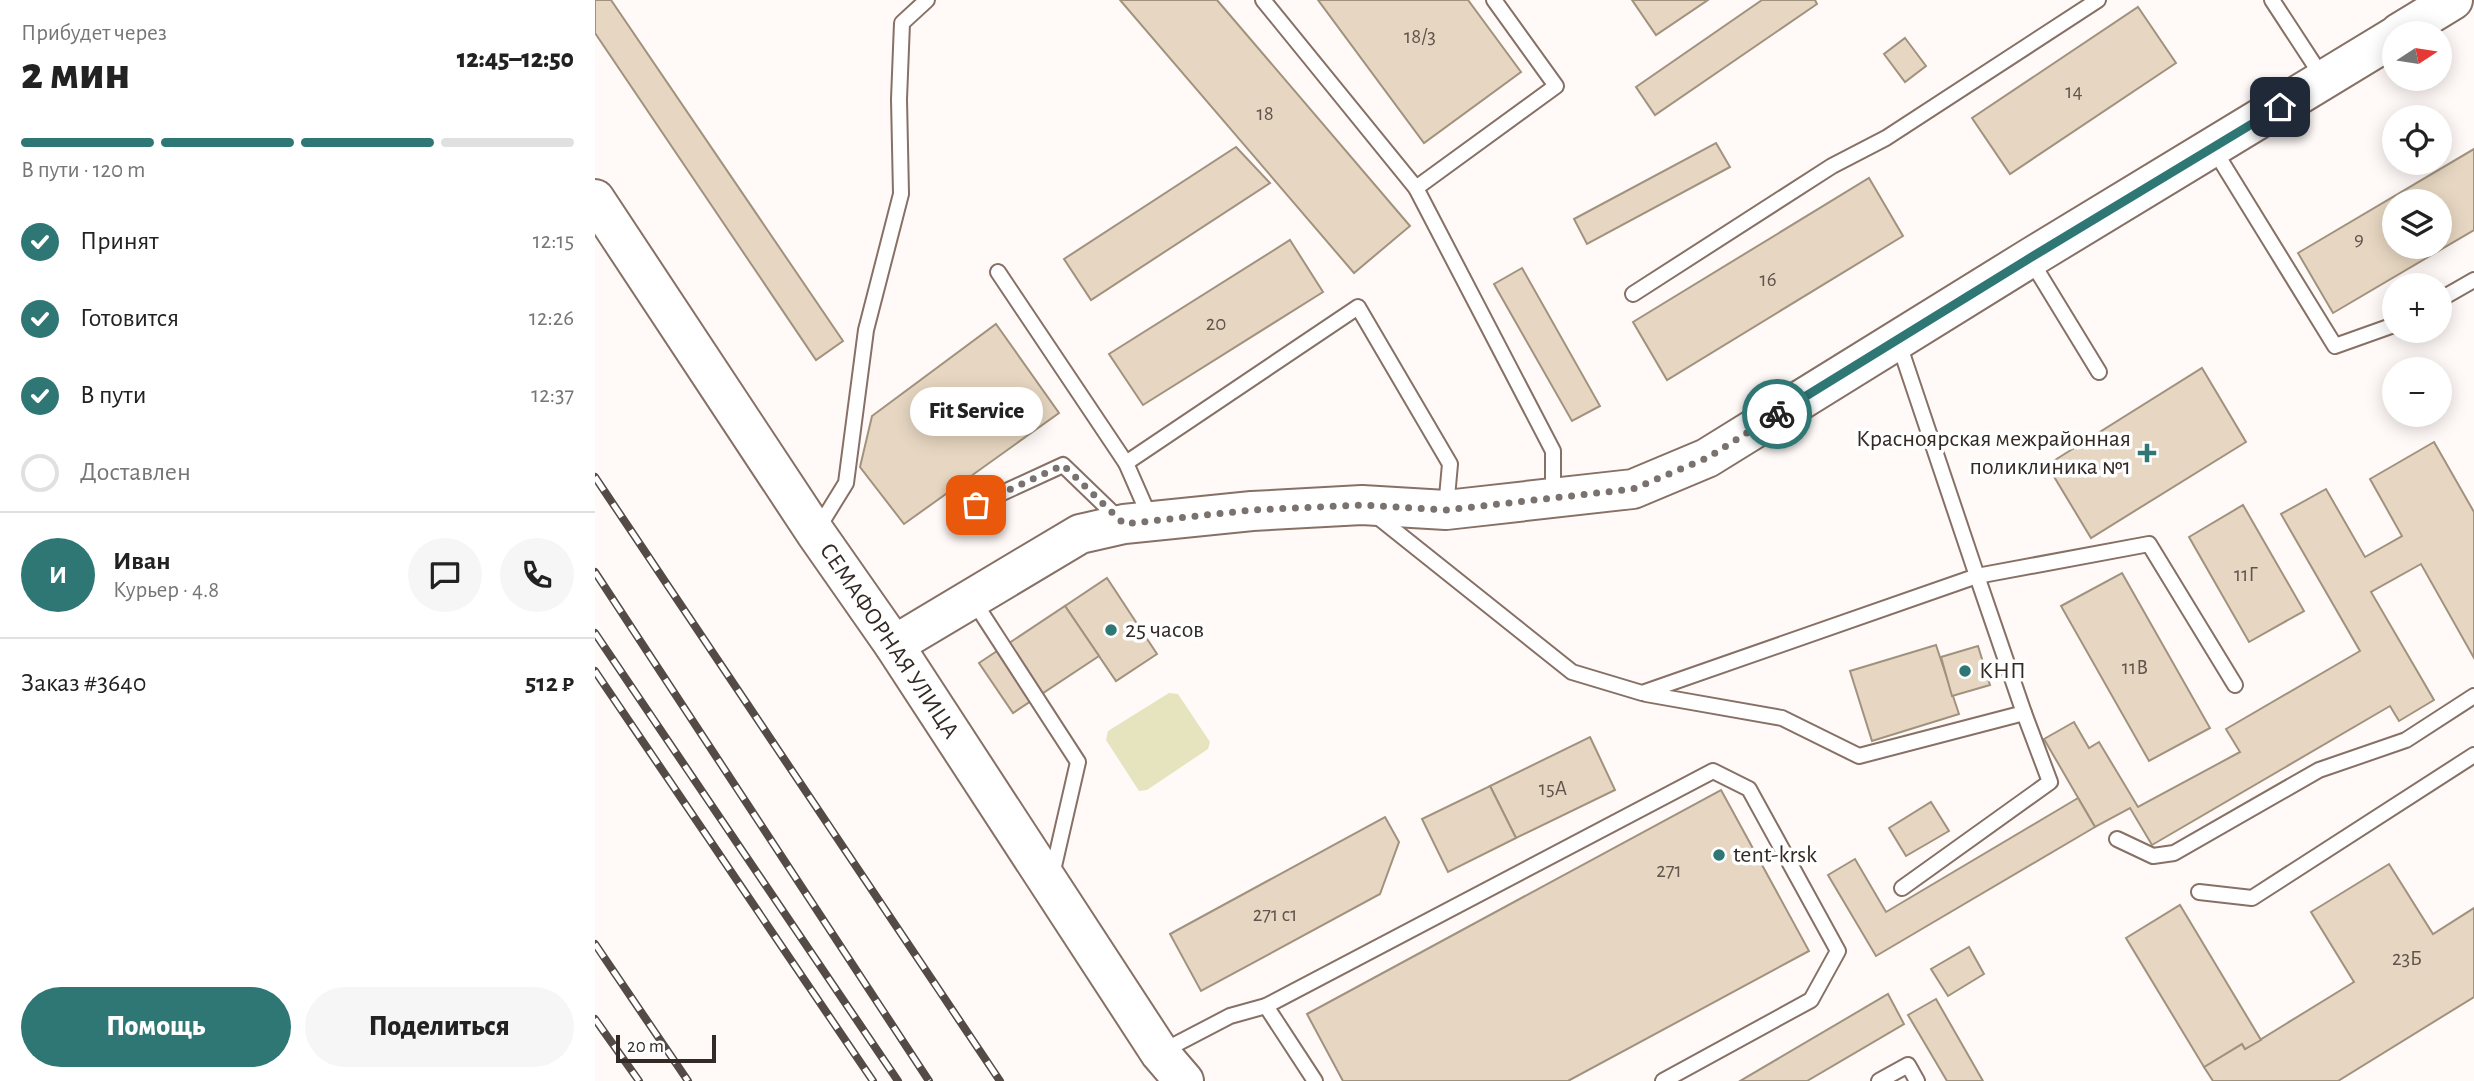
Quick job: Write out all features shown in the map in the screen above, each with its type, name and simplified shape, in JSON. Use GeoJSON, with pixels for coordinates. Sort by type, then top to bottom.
{"type":"FeatureCollection","features":[{"type":"Feature","properties":{"kind":"main road"},"geometry":{"type":"LineString","coordinates":[[2419,21],[2453,0]]}},
{"type":"Feature","properties":{"kind":"main road"},"geometry":{"type":"LineString","coordinates":[[894,645],[1080,534],[1138,522],[1252,510],[1362,505],[1446,510],[1633,489],[1707,458],[2382,44]]}},
{"type":"Feature","properties":{"kind":"main road","name":"СЕМАФОРНАЯ УЛИЦА"},"geometry":{"type":"LineString","coordinates":[[595,199],[815,532],[894,645],[1172,1067]]}},
{"type":"Feature","properties":{"kind":"lane"},"geometry":{"type":"LineString","coordinates":[[815,532],[846,483],[866,330],[901,194],[899,99],[902,23],[927,0]]}},
{"type":"Feature","properties":{"kind":"lane"},"geometry":{"type":"LineString","coordinates":[[1263,0],[1416,188],[1553,451],[1553,499]]}},
{"type":"Feature","properties":{"kind":"lane"},"geometry":{"type":"LineString","coordinates":[[1416,188],[1556,86],[1494,0]]}},
{"type":"Feature","properties":{"kind":"lane"},"geometry":{"type":"LineString","coordinates":[[1633,294],[1832,166],[1886,138],[2098,0]]}},
{"type":"Feature","properties":{"kind":"lane"},"geometry":{"type":"LineString","coordinates":[[2272,0],[2324,80]]}},
{"type":"Feature","properties":{"kind":"lane"},"geometry":{"type":"LineString","coordinates":[[2213,148],[2335,346],[2382,329]]}},
{"type":"Feature","properties":{"kind":"lane"},"geometry":{"type":"LineString","coordinates":[[2030,258],[2099,372]]}},
{"type":"Feature","properties":{"kind":"lane"},"geometry":{"type":"LineString","coordinates":[[998,272],[1126,463],[1138,522]]}},
{"type":"Feature","properties":{"kind":"lane"},"geometry":{"type":"LineString","coordinates":[[2452,293],[2474,280]]}},
{"type":"Feature","properties":{"kind":"lane"},"geometry":{"type":"LineString","coordinates":[[1126,463],[1358,307],[1450,464],[1446,510]]}},
{"type":"Feature","properties":{"kind":"lane"},"geometry":{"type":"LineString","coordinates":[[1898,340],[2024,713],[2050,782],[1902,888]]}},
{"type":"Feature","properties":{"kind":"lane"},"geometry":{"type":"LineString","coordinates":[[976,505],[1063,465],[1138,522]]}},
{"type":"Feature","properties":{"kind":"lane"},"geometry":{"type":"LineString","coordinates":[[1362,505],[1572,672],[1642,693],[1782,718],[1859,756],[2024,713]]}},
{"type":"Feature","properties":{"kind":"lane"},"geometry":{"type":"LineString","coordinates":[[1642,693],[1977,576],[2149,544],[2235,685]]}},
{"type":"Feature","properties":{"kind":"lane"},"geometry":{"type":"LineString","coordinates":[[972,599],[1078,762],[1049,884]]}},
{"type":"Feature","properties":{"kind":"lane"},"geometry":{"type":"LineString","coordinates":[[2117,839],[2153,856],[2174,853],[2319,770],[2406,740],[2474,696]]}},
{"type":"Feature","properties":{"kind":"lane"},"geometry":{"type":"LineString","coordinates":[[2199,892],[2252,898],[2474,755]]}},
{"type":"Feature","properties":{"kind":"lane"},"geometry":{"type":"LineString","coordinates":[[1172,1067],[1230,1016],[1266,1006],[1713,771],[1749,789],[1838,951],[1811,1000],[1663,1081]]}},
{"type":"Feature","properties":{"kind":"lane"},"geometry":{"type":"LineString","coordinates":[[1266,1006],[1315,1081]]}},
{"type":"Feature","properties":{"kind":"lane"},"geometry":{"type":"LineString","coordinates":[[1879,1081],[1908,1065],[1917,1081]]}},
{"type":"Feature","properties":{"kind":"shaded area"},"geometry":{"type":"Polygon","coordinates":[[[1169,693],[1178,694],[1210,742],[1208,749],[1147,790],[1139,791],[1106,740],[1108,731],[1169,693]]]}},
{"type":"Feature","properties":{"kind":"building"},"geometry":{"type":"Polygon","coordinates":[[[595,0],[611,0],[843,341],[816,360],[595,33],[595,0]]]}},
{"type":"Feature","properties":{"kind":"building"},"geometry":{"type":"Polygon","coordinates":[[[1120,0],[1217,0],[1410,226],[1354,273],[1120,0]]]}},
{"type":"Feature","properties":{"kind":"building"},"geometry":{"type":"Polygon","coordinates":[[[1318,0],[1468,0],[1521,72],[1424,143],[1318,0]]]}},
{"type":"Feature","properties":{"kind":"building"},"geometry":{"type":"Polygon","coordinates":[[[1632,0],[1708,0],[1656,35],[1632,0]]]}},
{"type":"Feature","properties":{"kind":"building"},"geometry":{"type":"Polygon","coordinates":[[[1762,0],[1815,0],[1817,4],[1655,115],[1636,87],[1762,0]]]}},
{"type":"Feature","properties":{"kind":"building"},"geometry":{"type":"Polygon","coordinates":[[[2138,7],[2176,63],[2010,174],[1972,118],[2138,7]]]}},
{"type":"Feature","properties":{"kind":"building"},"geometry":{"type":"Polygon","coordinates":[[[1905,38],[1926,66],[1905,82],[1884,54],[1905,38]]]}},
{"type":"Feature","properties":{"kind":"building"},"geometry":{"type":"Polygon","coordinates":[[[1716,143],[1730,167],[1587,244],[1574,219],[1716,143]]]}},
{"type":"Feature","properties":{"kind":"building"},"geometry":{"type":"Polygon","coordinates":[[[1236,147],[1270,183],[1091,300],[1064,259],[1236,147]]]}},
{"type":"Feature","properties":{"kind":"building"},"geometry":{"type":"Polygon","coordinates":[[[2474,149],[2474,230],[2452,243],[2452,189],[2406,189],[2430,175],[2452,175],[2452,162],[2474,149]]]}},
{"type":"Feature","properties":{"kind":"building"},"geometry":{"type":"Polygon","coordinates":[[[1869,178],[1903,236],[1667,380],[1633,322],[1869,178]]]}},
{"type":"Feature","properties":{"kind":"building"},"geometry":{"type":"Polygon","coordinates":[[[2382,203],[2382,259],[2425,259],[2401,273],[2382,273],[2382,284],[2333,313],[2298,253],[2382,203]]]}},
{"type":"Feature","properties":{"kind":"building"},"geometry":{"type":"Polygon","coordinates":[[[1290,240],[1323,292],[1143,405],[1109,354],[1290,240]]]}},
{"type":"Feature","properties":{"kind":"building"},"geometry":{"type":"Polygon","coordinates":[[[1522,268],[1600,406],[1572,421],[1494,284],[1522,268]]]}},
{"type":"Feature","properties":{"kind":"building"},"geometry":{"type":"Polygon","coordinates":[[[996,324],[1059,413],[904,524],[860,467],[872,416],[996,324]]]}},
{"type":"Feature","properties":{"kind":"building","name":"Красноярская межрайонная поликлиника №1"},"geometry":{"type":"Polygon","coordinates":[[[2202,368],[2246,442],[2091,538],[2047,465],[2202,368]]]}},
{"type":"Feature","properties":{"kind":"building"},"geometry":{"type":"Polygon","coordinates":[[[2434,442],[2474,512],[2474,658],[2421,564],[2371,592],[2434,700],[2399,721],[2390,706],[2152,845],[2130,808],[2095,827],[2044,739],[2074,722],[2089,748],[2099,742],[2138,807],[2240,752],[2226,729],[2360,651],[2281,514],[2326,489],[2365,557],[2402,536],[2370,479],[2434,442]]]}},
{"type":"Feature","properties":{"kind":"building"},"geometry":{"type":"Polygon","coordinates":[[[2243,505],[2304,611],[2249,642],[2189,537],[2243,505]]]}},
{"type":"Feature","properties":{"kind":"building"},"geometry":{"type":"Polygon","coordinates":[[[2122,573],[2210,728],[2149,761],[2061,606],[2122,573]]]}},
{"type":"Feature","properties":{"kind":"building","name":"25 часов"},"geometry":{"type":"Polygon","coordinates":[[[1107,578],[1157,654],[1116,681],[1065,606],[1107,578]]]}},
{"type":"Feature","properties":{"kind":"building"},"geometry":{"type":"Polygon","coordinates":[[[1065,606],[1099,656],[1013,713],[979,663],[1065,606]]]}},
{"type":"Feature","properties":{"kind":"building"},"geometry":{"type":"Polygon","coordinates":[[[1936,645],[1959,714],[1872,741],[1850,671],[1936,645]]]}},
{"type":"Feature","properties":{"kind":"building","name":"КНП"},"geometry":{"type":"Polygon","coordinates":[[[1978,646],[1990,685],[1952,696],[1941,657],[1978,646]]]}},
{"type":"Feature","properties":{"kind":"building"},"geometry":{"type":"Polygon","coordinates":[[[1590,737],[1615,790],[1516,838],[1490,786],[1590,737]]]}},
{"type":"Feature","properties":{"kind":"building"},"geometry":{"type":"Polygon","coordinates":[[[1490,786],[1516,838],[1448,872],[1422,819],[1490,786]]]}},
{"type":"Feature","properties":{"kind":"building"},"geometry":{"type":"Polygon","coordinates":[[[1721,790],[1809,951],[1568,1081],[1343,1081],[1307,1014],[1721,790]]]}},
{"type":"Feature","properties":{"kind":"building"},"geometry":{"type":"Polygon","coordinates":[[[2078,798],[2095,827],[1876,956],[1828,875],[1855,859],[1886,912],[2078,798]]]}},
{"type":"Feature","properties":{"kind":"building"},"geometry":{"type":"Polygon","coordinates":[[[1931,802],[1949,831],[1906,856],[1889,828],[1931,802]]]}},
{"type":"Feature","properties":{"kind":"building"},"geometry":{"type":"Polygon","coordinates":[[[1385,817],[1399,842],[1380,894],[1201,991],[1170,934],[1385,817]]]}},
{"type":"Feature","properties":{"kind":"building"},"geometry":{"type":"Polygon","coordinates":[[[2389,864],[2433,934],[2474,908],[2474,997],[2338,1081],[2213,1081],[2204,1067],[2242,1044],[2245,1049],[2354,982],[2311,912],[2389,864]]]}},
{"type":"Feature","properties":{"kind":"building"},"geometry":{"type":"Polygon","coordinates":[[[2180,905],[2261,1040],[2245,1049],[2242,1044],[2204,1067],[2126,938],[2180,905]]]}},
{"type":"Feature","properties":{"kind":"building"},"geometry":{"type":"Polygon","coordinates":[[[1969,947],[1984,974],[1948,996],[1931,969],[1969,947]]]}},
{"type":"Feature","properties":{"kind":"building"},"geometry":{"type":"Polygon","coordinates":[[[1888,994],[1904,1024],[1807,1081],[1740,1081],[1888,994]]]}},
{"type":"Feature","properties":{"kind":"building"},"geometry":{"type":"Polygon","coordinates":[[[1936,999],[1983,1081],[1947,1081],[1908,1015],[1936,999]]]}},
{"type":"Feature","properties":{"kind":"railway"},"geometry":{"type":"LineString","coordinates":[[595,477],[1000,1081]]}},
{"type":"Feature","properties":{"kind":"railway"},"geometry":{"type":"LineString","coordinates":[[595,572],[929,1081]]}},
{"type":"Feature","properties":{"kind":"railway"},"geometry":{"type":"LineString","coordinates":[[595,633],[898,1081]]}},
{"type":"Feature","properties":{"kind":"railway"},"geometry":{"type":"LineString","coordinates":[[595,671],[873,1081]]}},
{"type":"Feature","properties":{"kind":"railway"},"geometry":{"type":"LineString","coordinates":[[595,944],[688,1081]]}},
{"type":"Feature","properties":{"kind":"railway"},"geometry":{"type":"LineString","coordinates":[[595,1019],[639,1081]]}},
{"type":"Feature","properties":{"kind":"way so far"},"geometry":{"type":"LineString","coordinates":[[976,505],[1063,465],[1124,524],[1252,510],[1362,505],[1446,510],[1553,499],[1633,489],[1707,458],[1777,414]]}},
{"type":"Feature","properties":{"kind":"place","name":"Красноярская межрайонная поликлиника №1"},"geometry":{"type":"Point","coordinates":[2147,453]}},
{"type":"Feature","properties":{"kind":"place","name":"Fit Service"},"geometry":{"type":"Point","coordinates":[976,505]}},
{"type":"Feature","properties":{"kind":"place","name":"25 часов"},"geometry":{"type":"Point","coordinates":[1111,630]}},
{"type":"Feature","properties":{"kind":"place","name":"КНП"},"geometry":{"type":"Point","coordinates":[1965,671]}},
{"type":"Feature","properties":{"kind":"place","name":"tent-krsk"},"geometry":{"type":"Point","coordinates":[1719,855]}},
{"type":"Feature","properties":{"kind":"route"},"geometry":{"type":"LineString","coordinates":[[1777,414],[2280,107]]}}]}
